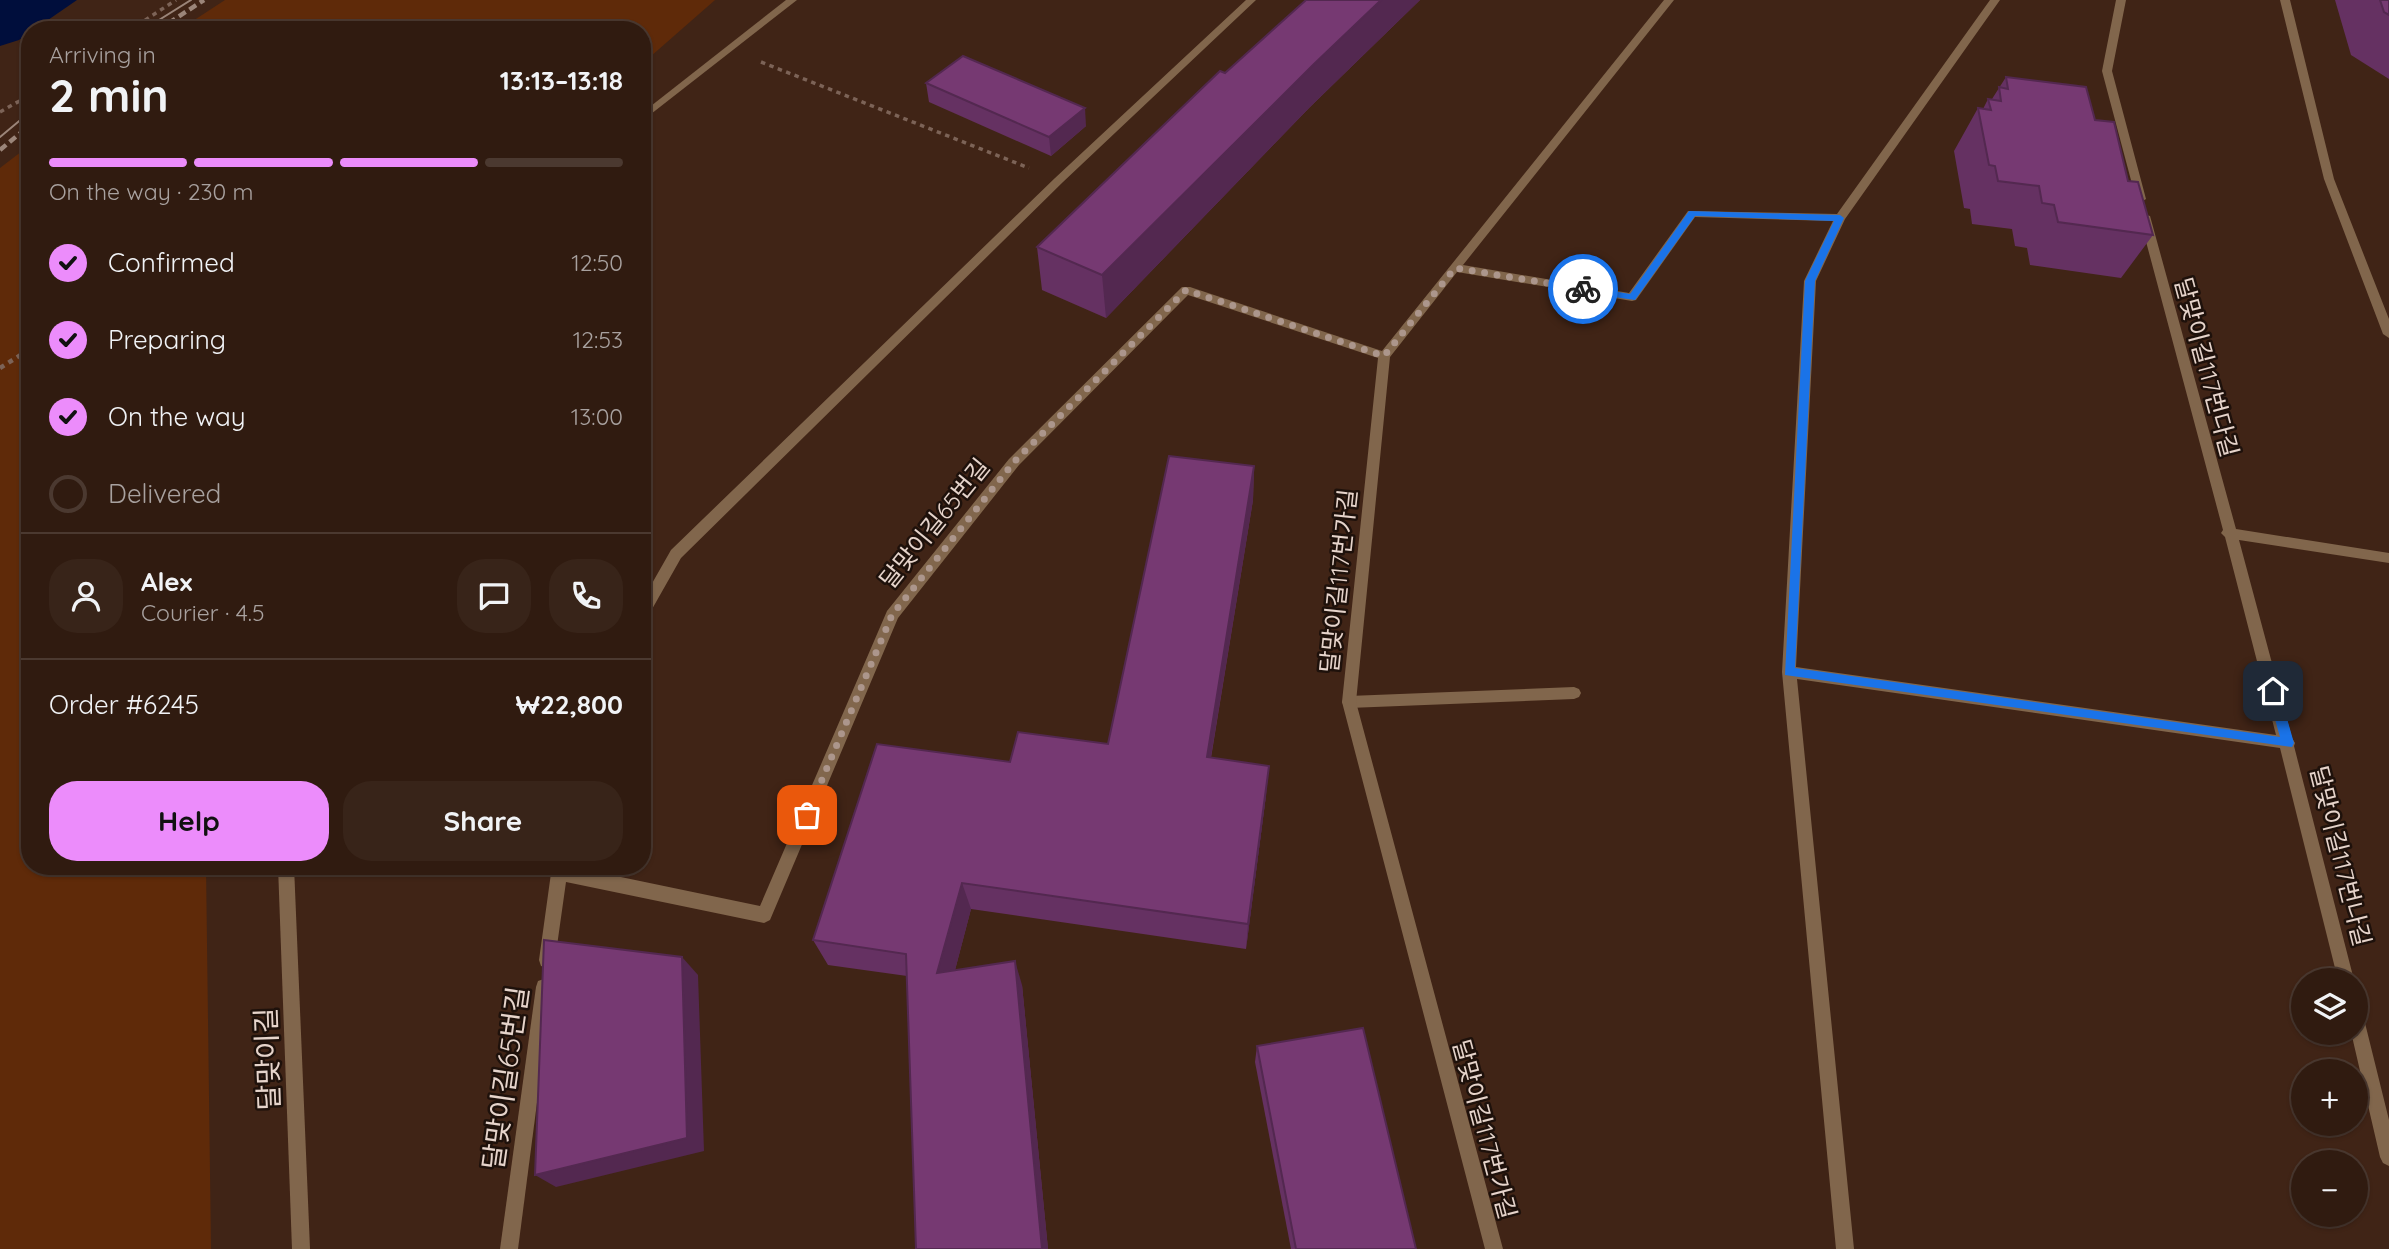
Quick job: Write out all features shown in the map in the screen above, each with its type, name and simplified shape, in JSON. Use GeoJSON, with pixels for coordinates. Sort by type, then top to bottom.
{"type":"FeatureCollection","features":[{"type":"Feature","properties":{"kind":"street"},"geometry":{"type":"LineString","coordinates":[[651,111],[792,0]]}},
{"type":"Feature","properties":{"kind":"street"},"geometry":{"type":"LineString","coordinates":[[651,598],[676,554],[1059,180],[1251,0]]}},
{"type":"Feature","properties":{"kind":"street"},"geometry":{"type":"LineString","coordinates":[[1845,1249],[1789,672],[1810,281],[1840,218],[1995,0]]}},
{"type":"Feature","properties":{"kind":"street","name":"달맞이길117번다길"},"geometry":{"type":"LineString","coordinates":[[2121,0],[2108,71],[2228,533],[2288,743]]}},
{"type":"Feature","properties":{"kind":"street"},"geometry":{"type":"LineString","coordinates":[[2285,0],[2329,179],[2389,334]]}},
{"type":"Feature","properties":{"kind":"street"},"geometry":{"type":"LineString","coordinates":[[1384,356],[1663,1]]}},
{"type":"Feature","properties":{"kind":"street"},"geometry":{"type":"LineString","coordinates":[[1455,268],[1632,298],[1692,213],[1840,218]]}},
{"type":"Feature","properties":{"kind":"street","name":"달맞이길65번길"},"geometry":{"type":"LineString","coordinates":[[583,875],[764,915],[892,615],[1014,462],[1186,290],[1384,356]]}},
{"type":"Feature","properties":{"kind":"street","name":"달맞이길117번가길"},"geometry":{"type":"LineString","coordinates":[[1384,356],[1349,702],[1494,1249]]}},
{"type":"Feature","properties":{"kind":"street"},"geometry":{"type":"LineString","coordinates":[[2228,533],[2389,558]]}},
{"type":"Feature","properties":{"kind":"street"},"geometry":{"type":"LineString","coordinates":[[1789,672],[2288,743]]}},
{"type":"Feature","properties":{"kind":"street"},"geometry":{"type":"LineString","coordinates":[[1349,702],[1574,693]]}},
{"type":"Feature","properties":{"kind":"street","name":"달맞이길117번나길"},"geometry":{"type":"LineString","coordinates":[[2288,743],[2343,968]]}},
{"type":"Feature","properties":{"kind":"street","name":"달맞이길"},"geometry":{"type":"LineString","coordinates":[[286,875],[301,1249]]}},
{"type":"Feature","properties":{"kind":"street","name":"달맞이길65번길"},"geometry":{"type":"LineString","coordinates":[[509,1249],[559,875]]}},
{"type":"Feature","properties":{"kind":"street"},"geometry":{"type":"LineString","coordinates":[[2362,1045],[2389,1157]]}},
{"type":"Feature","properties":{"kind":"path"},"geometry":{"type":"LineString","coordinates":[[144,21],[176,0]]}},
{"type":"Feature","properties":{"kind":"path"},"geometry":{"type":"LineString","coordinates":[[730,50],[1059,180]]}},
{"type":"Feature","properties":{"kind":"path"},"geometry":{"type":"LineString","coordinates":[[0,112],[21,100]]}},
{"type":"Feature","properties":{"kind":"path"},"geometry":{"type":"LineString","coordinates":[[0,368],[21,355]]}},
{"type":"Feature","properties":{"kind":"shaded area"},"geometry":{"type":"Polygon","coordinates":[[[0,0],[77,0],[47,21],[21,21],[21,39],[0,46],[0,0]]]}},
{"type":"Feature","properties":{"kind":"shaded area"},"geometry":{"type":"Polygon","coordinates":[[[225,0],[715,0],[651,56],[651,21],[193,21],[225,0]]]}},
{"type":"Feature","properties":{"kind":"shaded area"},"geometry":{"type":"Polygon","coordinates":[[[21,152],[21,875],[206,875],[211,1249],[0,1249],[0,168],[21,152]]]}},
{"type":"Feature","properties":{"kind":"building"},"geometry":{"type":"Polygon","coordinates":[[[1306,0],[1381,0],[1102,275],[1037,247],[1220,71],[1225,73],[1306,0]]]}},
{"type":"Feature","properties":{"kind":"building"},"geometry":{"type":"Polygon","coordinates":[[[2380,0],[2389,0],[2389,15],[2384,12],[2380,0]]]}},
{"type":"Feature","properties":{"kind":"building"},"geometry":{"type":"Polygon","coordinates":[[[963,56],[1085,108],[1049,137],[926,83],[963,56]]]}},
{"type":"Feature","properties":{"kind":"building"},"geometry":{"type":"Polygon","coordinates":[[[2006,77],[2086,87],[2095,120],[2114,122],[2128,181],[2138,182],[2153,235],[2058,222],[2054,205],[2042,203],[2039,186],[1998,181],[1995,166],[1989,165],[1978,108],[1991,110],[1988,99],[2001,101],[1999,87],[2008,89],[2006,77]]]}},
{"type":"Feature","properties":{"kind":"building"},"geometry":{"type":"Polygon","coordinates":[[[1169,456],[1254,466],[1207,757],[1269,766],[1248,924],[962,883],[937,973],[1015,961],[1042,1249],[916,1249],[906,954],[813,940],[877,744],[1010,762],[1018,732],[1108,744],[1169,456]]]}},
{"type":"Feature","properties":{"kind":"building"},"geometry":{"type":"Polygon","coordinates":[[[544,940],[682,957],[687,1138],[535,1175],[544,940]]]}},
{"type":"Feature","properties":{"kind":"building"},"geometry":{"type":"Polygon","coordinates":[[[1363,1028],[1416,1249],[1296,1249],[1257,1046],[1363,1028]]]}},
{"type":"Feature","properties":{"kind":"tram line"},"geometry":{"type":"LineString","coordinates":[[157,21],[191,0]]}},
{"type":"Feature","properties":{"kind":"tram line"},"geometry":{"type":"LineString","coordinates":[[0,137],[21,120]]}},
{"type":"Feature","properties":{"kind":"railway"},"geometry":{"type":"LineString","coordinates":[[172,21],[204,0]]}},
{"type":"Feature","properties":{"kind":"railway"},"geometry":{"type":"LineString","coordinates":[[0,150],[21,132]]}},
{"type":"Feature","properties":{"kind":"way so far"},"geometry":{"type":"LineString","coordinates":[[807,815],[892,615],[1014,462],[1186,290],[1384,356],[1455,268],[1583,289]]}},
{"type":"Feature","properties":{"kind":"route"},"geometry":{"type":"LineString","coordinates":[[1583,289],[1632,298],[1692,213],[1840,218],[1810,281],[1789,672],[2288,743],[2273,691]]}}]}
